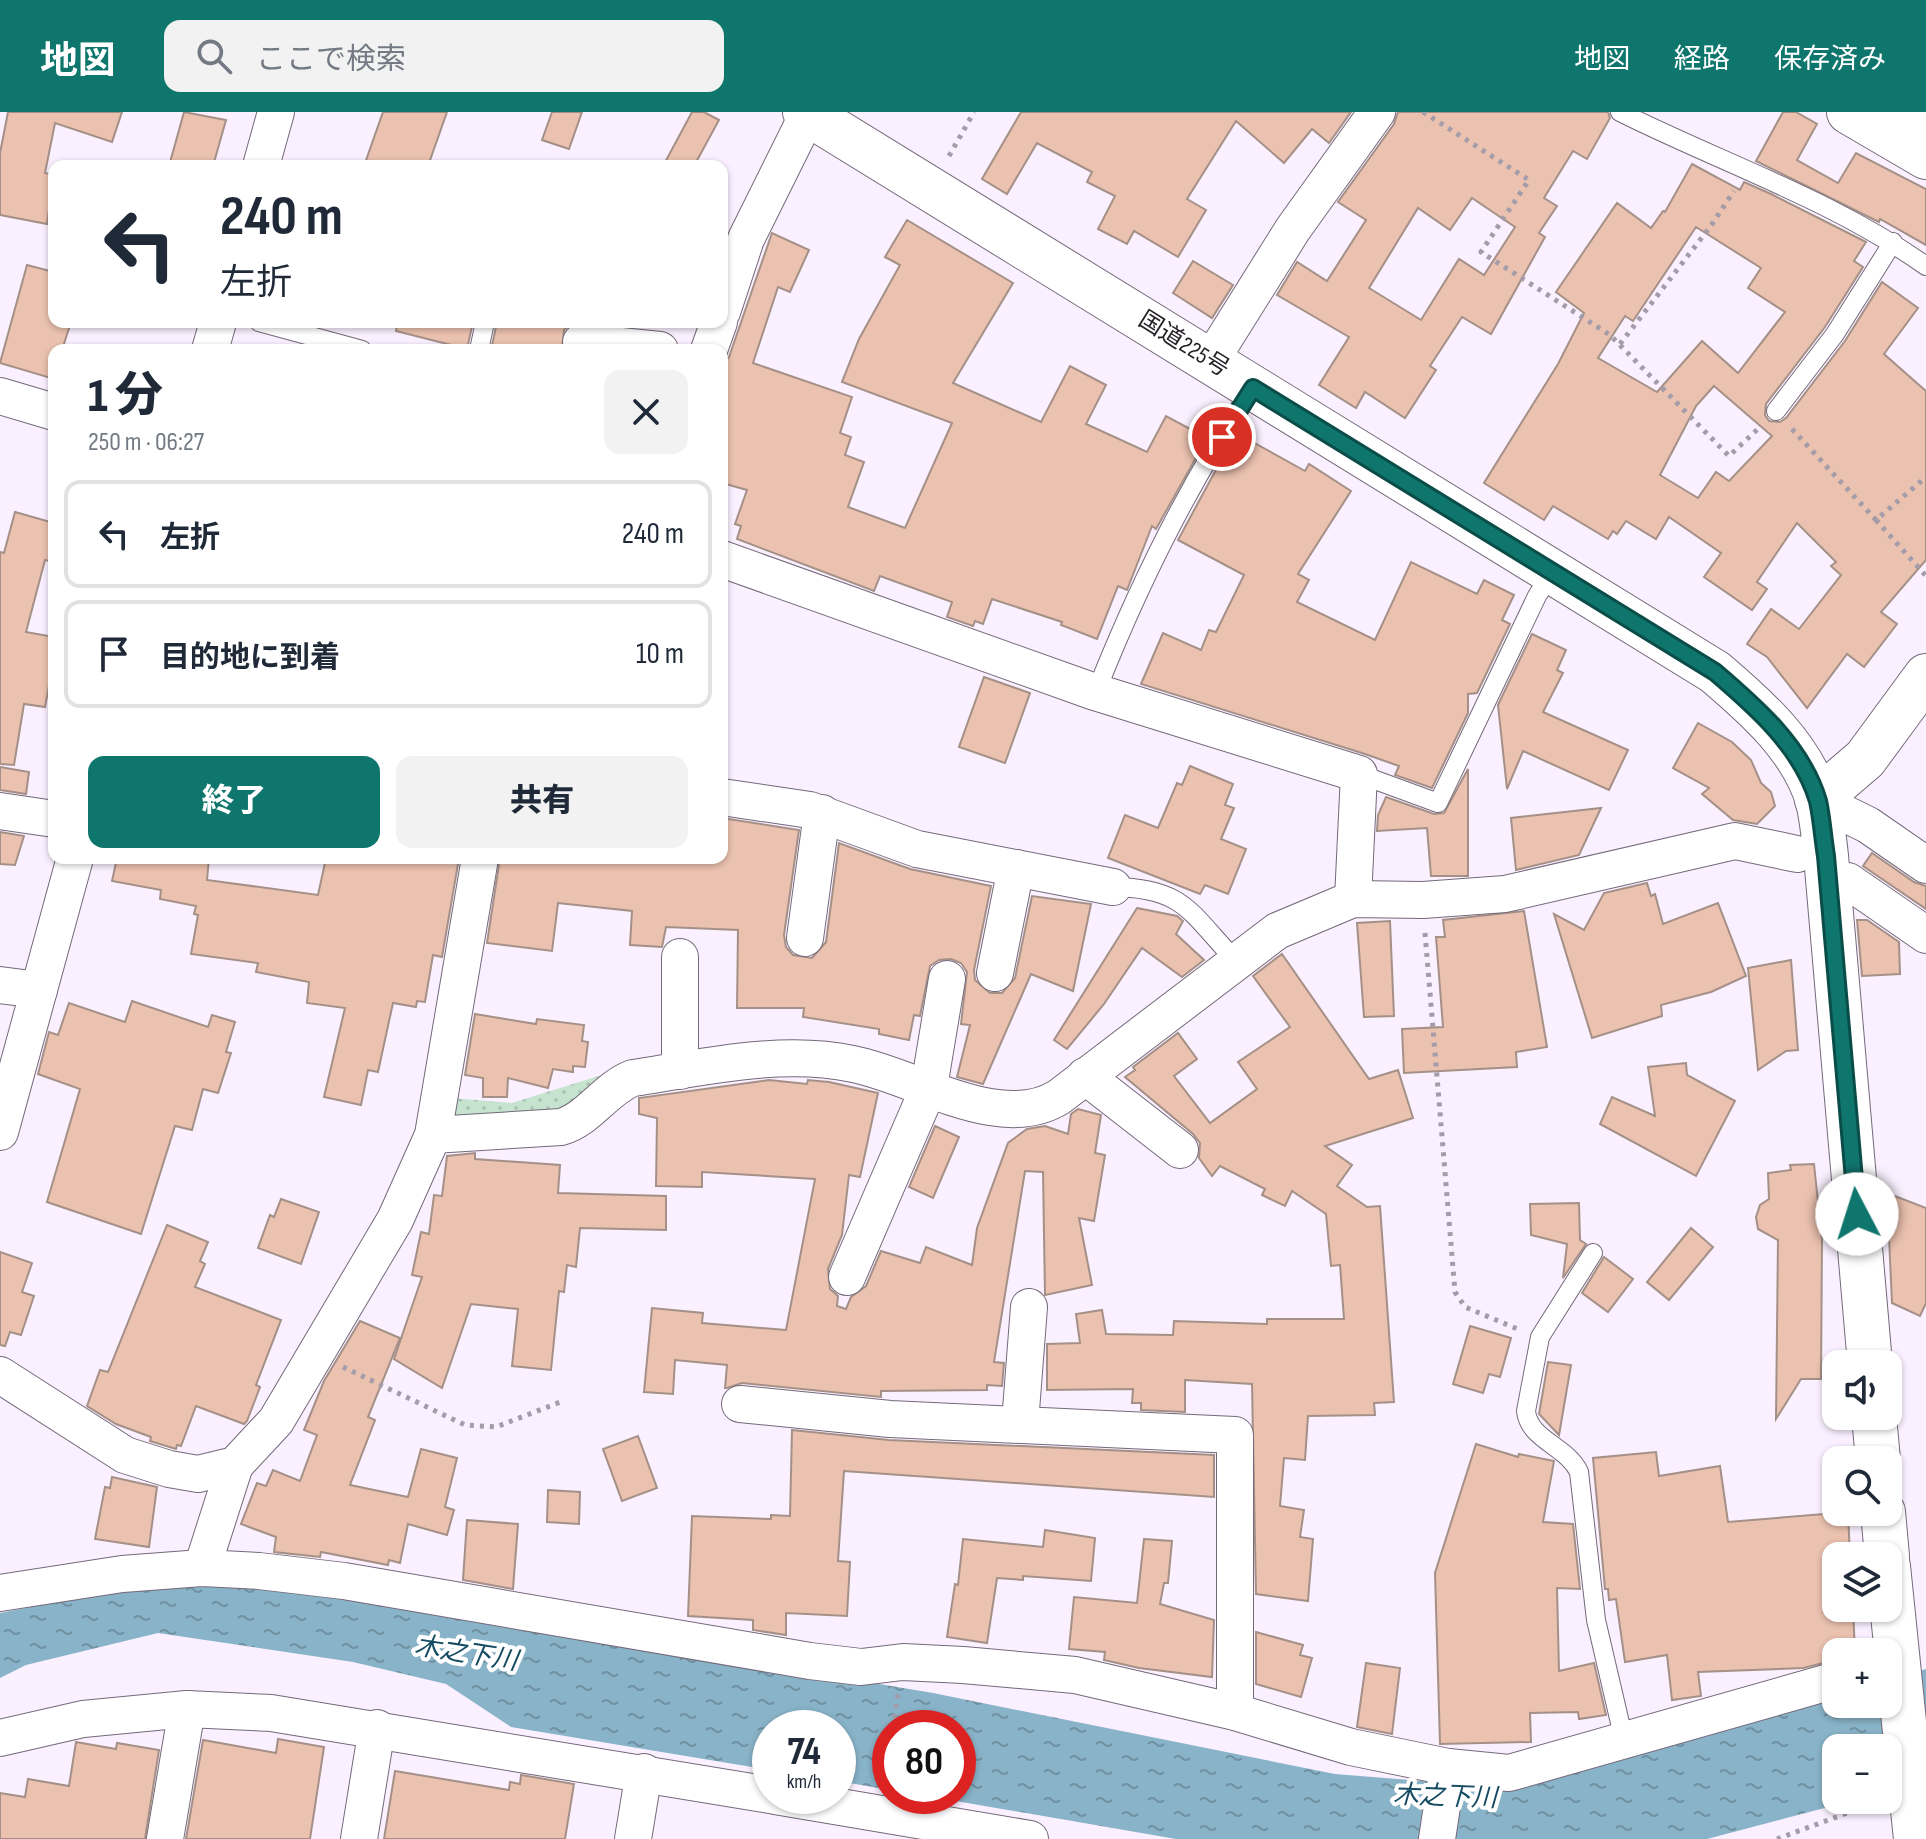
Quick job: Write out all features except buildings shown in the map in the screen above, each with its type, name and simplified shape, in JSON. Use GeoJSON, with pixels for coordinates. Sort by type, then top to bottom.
{"type":"FeatureCollection","features":[{"type":"Feature","properties":{"kind":"main road"},"geometry":{"type":"LineString","coordinates":[[1849,112],[1926,157]]}},
{"type":"Feature","properties":{"kind":"main road","name":"国道225号"},"geometry":{"type":"LineString","coordinates":[[807,113],[1715,672],[1765,715],[1801,765],[1817,800],[1826,856],[1869,1350]]}},
{"type":"Feature","properties":{"kind":"main road"},"geometry":{"type":"LineString","coordinates":[[1817,800],[1865,759],[1926,676]]}},
{"type":"Feature","properties":{"kind":"main road"},"geometry":{"type":"LineString","coordinates":[[1902,1807],[1916,1839]]}},
{"type":"Feature","properties":{"kind":"street"},"geometry":{"type":"LineString","coordinates":[[263,160],[276,112]]}},
{"type":"Feature","properties":{"kind":"street"},"geometry":{"type":"LineString","coordinates":[[1211,360],[1293,229],[1377,112]]}},
{"type":"Feature","properties":{"kind":"street"},"geometry":{"type":"LineString","coordinates":[[1905,112],[1926,137]]}},
{"type":"Feature","properties":{"kind":"street"},"geometry":{"type":"LineString","coordinates":[[728,294],[746,239],[807,113]]}},
{"type":"Feature","properties":{"kind":"street"},"geometry":{"type":"LineString","coordinates":[[581,342],[601,344]]}},
{"type":"Feature","properties":{"kind":"street"},"geometry":{"type":"LineString","coordinates":[[0,396],[48,410]]}},
{"type":"Feature","properties":{"kind":"street"},"geometry":{"type":"LineString","coordinates":[[728,561],[1096,692],[1359,774],[1353,899]]}},
{"type":"Feature","properties":{"kind":"street"},"geometry":{"type":"LineString","coordinates":[[728,798],[783,804],[822,813],[917,849],[1113,887]]}},
{"type":"Feature","properties":{"kind":"street"},"geometry":{"type":"LineString","coordinates":[[1817,800],[1868,825],[1926,865]]}},
{"type":"Feature","properties":{"kind":"street"},"geometry":{"type":"LineString","coordinates":[[0,811],[48,818]]}},
{"type":"Feature","properties":{"kind":"street"},"geometry":{"type":"LineString","coordinates":[[805,938],[822,813]]}},
{"type":"Feature","properties":{"kind":"street"},"geometry":{"type":"LineString","coordinates":[[433,1135],[561,1127],[579,1118],[623,1081],[747,1062],[835,1061],[867,1067],[991,1108],[1021,1110],[1046,1105],[1277,931],[1353,899],[1423,900],[1518,891],[1735,841],[1797,854]]}},
{"type":"Feature","properties":{"kind":"street"},"geometry":{"type":"LineString","coordinates":[[0,1132],[73,864]]}},
{"type":"Feature","properties":{"kind":"street"},"geometry":{"type":"LineString","coordinates":[[202,1568],[235,1465],[276,1421],[317,1355],[395,1220],[433,1135],[479,864]]}},
{"type":"Feature","properties":{"kind":"street"},"geometry":{"type":"LineString","coordinates":[[995,973],[1016,868]]}},
{"type":"Feature","properties":{"kind":"street"},"geometry":{"type":"LineString","coordinates":[[1848,881],[1926,935]]}},
{"type":"Feature","properties":{"kind":"street"},"geometry":{"type":"LineString","coordinates":[[680,957],[680,1071]]}},
{"type":"Feature","properties":{"kind":"street"},"geometry":{"type":"LineString","coordinates":[[847,1277],[929,1087],[947,979]]}},
{"type":"Feature","properties":{"kind":"street"},"geometry":{"type":"LineString","coordinates":[[0,985],[39,990]]}},
{"type":"Feature","properties":{"kind":"street"},"geometry":{"type":"LineString","coordinates":[[1085,1076],[1180,1150]]}},
{"type":"Feature","properties":{"kind":"street"},"geometry":{"type":"LineString","coordinates":[[1020,1423],[1029,1307]]}},
{"type":"Feature","properties":{"kind":"street"},"geometry":{"type":"LineString","coordinates":[[0,1375],[125,1455],[198,1474],[235,1465]]}},
{"type":"Feature","properties":{"kind":"street"},"geometry":{"type":"LineString","coordinates":[[740,1404],[890,1419],[1235,1435],[1235,1712]]}},
{"type":"Feature","properties":{"kind":"street"},"geometry":{"type":"LineString","coordinates":[[0,1593],[122,1574],[202,1568],[344,1581],[810,1661],[861,1667],[903,1662],[963,1665],[1075,1675],[1235,1712],[1351,1747],[1448,1767],[1509,1773],[1822,1684]]}},
{"type":"Feature","properties":{"kind":"street"},"geometry":{"type":"LineString","coordinates":[[165,1839],[187,1709]]}},
{"type":"Feature","properties":{"kind":"street"},"geometry":{"type":"LineString","coordinates":[[0,1738],[83,1719],[187,1709],[271,1713],[377,1728],[752,1792]]}},
{"type":"Feature","properties":{"kind":"street"},"geometry":{"type":"LineString","coordinates":[[359,1839],[377,1728]]}},
{"type":"Feature","properties":{"kind":"street"},"geometry":{"type":"LineString","coordinates":[[1437,1839],[1448,1767]]}},
{"type":"Feature","properties":{"kind":"street"},"geometry":{"type":"LineString","coordinates":[[633,1839],[644,1772]]}},
{"type":"Feature","properties":{"kind":"street"},"geometry":{"type":"LineString","coordinates":[[856,1812],[1030,1839]]}},
{"type":"Feature","properties":{"kind":"lane"},"geometry":{"type":"LineString","coordinates":[[1620,112],[1746,172],[1818,202],[1893,242],[1926,266]]}},
{"type":"Feature","properties":{"kind":"lane"},"geometry":{"type":"LineString","coordinates":[[1776,411],[1835,334],[1893,242]]}},
{"type":"Feature","properties":{"kind":"lane"},"geometry":{"type":"LineString","coordinates":[[281,328],[340,344]]}},
{"type":"Feature","properties":{"kind":"lane"},"geometry":{"type":"LineString","coordinates":[[1096,692],[1126,616],[1164,541],[1191,489],[1253,388]]}},
{"type":"Feature","properties":{"kind":"lane"},"geometry":{"type":"LineString","coordinates":[[1359,774],[1438,803],[1537,596],[1553,571]]}},
{"type":"Feature","properties":{"kind":"lane"},"geometry":{"type":"LineString","coordinates":[[1113,887],[1144,887],[1174,896],[1236,961]]}},
{"type":"Feature","properties":{"kind":"lane"},"geometry":{"type":"LineString","coordinates":[[1593,1253],[1540,1337],[1526,1411],[1528,1423],[1574,1460],[1579,1472],[1596,1620],[1624,1740]]}},
{"type":"Feature","properties":{"kind":"path"},"geometry":{"type":"LineString","coordinates":[[927,188],[974,112]]}},
{"type":"Feature","properties":{"kind":"path"},"geometry":{"type":"LineString","coordinates":[[1423,112],[1529,180],[1481,252],[1620,344],[1729,456],[1776,411],[1926,576]]}},
{"type":"Feature","properties":{"kind":"path"},"geometry":{"type":"LineString","coordinates":[[1620,344],[1710,227],[1746,172]]}},
{"type":"Feature","properties":{"kind":"path"},"geometry":{"type":"LineString","coordinates":[[1876,520],[1926,477]]}},
{"type":"Feature","properties":{"kind":"path"},"geometry":{"type":"LineString","coordinates":[[1423,900],[1455,1292],[1465,1307],[1540,1337]]}},
{"type":"Feature","properties":{"kind":"path"},"geometry":{"type":"LineString","coordinates":[[317,1355],[465,1425],[496,1427],[563,1401]]}},
{"type":"Feature","properties":{"kind":"path"},"geometry":{"type":"LineString","coordinates":[[896,1710],[900,1684]]}},
{"type":"Feature","properties":{"kind":"path"},"geometry":{"type":"LineString","coordinates":[[1777,1839],[1845,1814]]}},
{"type":"Feature","properties":{"kind":"green space"},"geometry":{"type":"Polygon","coordinates":[[[608,1073],[578,1108],[451,1122],[451,1098],[512,1103],[608,1073]]]}},
{"type":"Feature","properties":{"kind":"water","name":"木之下川"},"geometry":{"type":"Polygon","coordinates":[[[284,1584],[933,1693],[1335,1774],[1510,1788],[1822,1699],[1822,1718],[1902,1718],[1902,1676],[1926,1669],[1926,1780],[1902,1787],[1902,1734],[1822,1734],[1822,1809],[1707,1839],[1176,1839],[976,1804],[976,1710],[872,1710],[872,1787],[856,1784],[856,1710],[752,1710],[752,1767],[511,1727],[446,1684],[353,1662],[158,1633],[26,1665],[0,1678],[0,1613],[124,1589],[284,1584]]]}},
{"type":"Feature","properties":{"kind":"route"},"geometry":{"type":"LineString","coordinates":[[1222,437],[1253,388],[1715,672],[1765,715],[1801,765],[1817,800],[1826,856],[1857,1214]]}}]}
